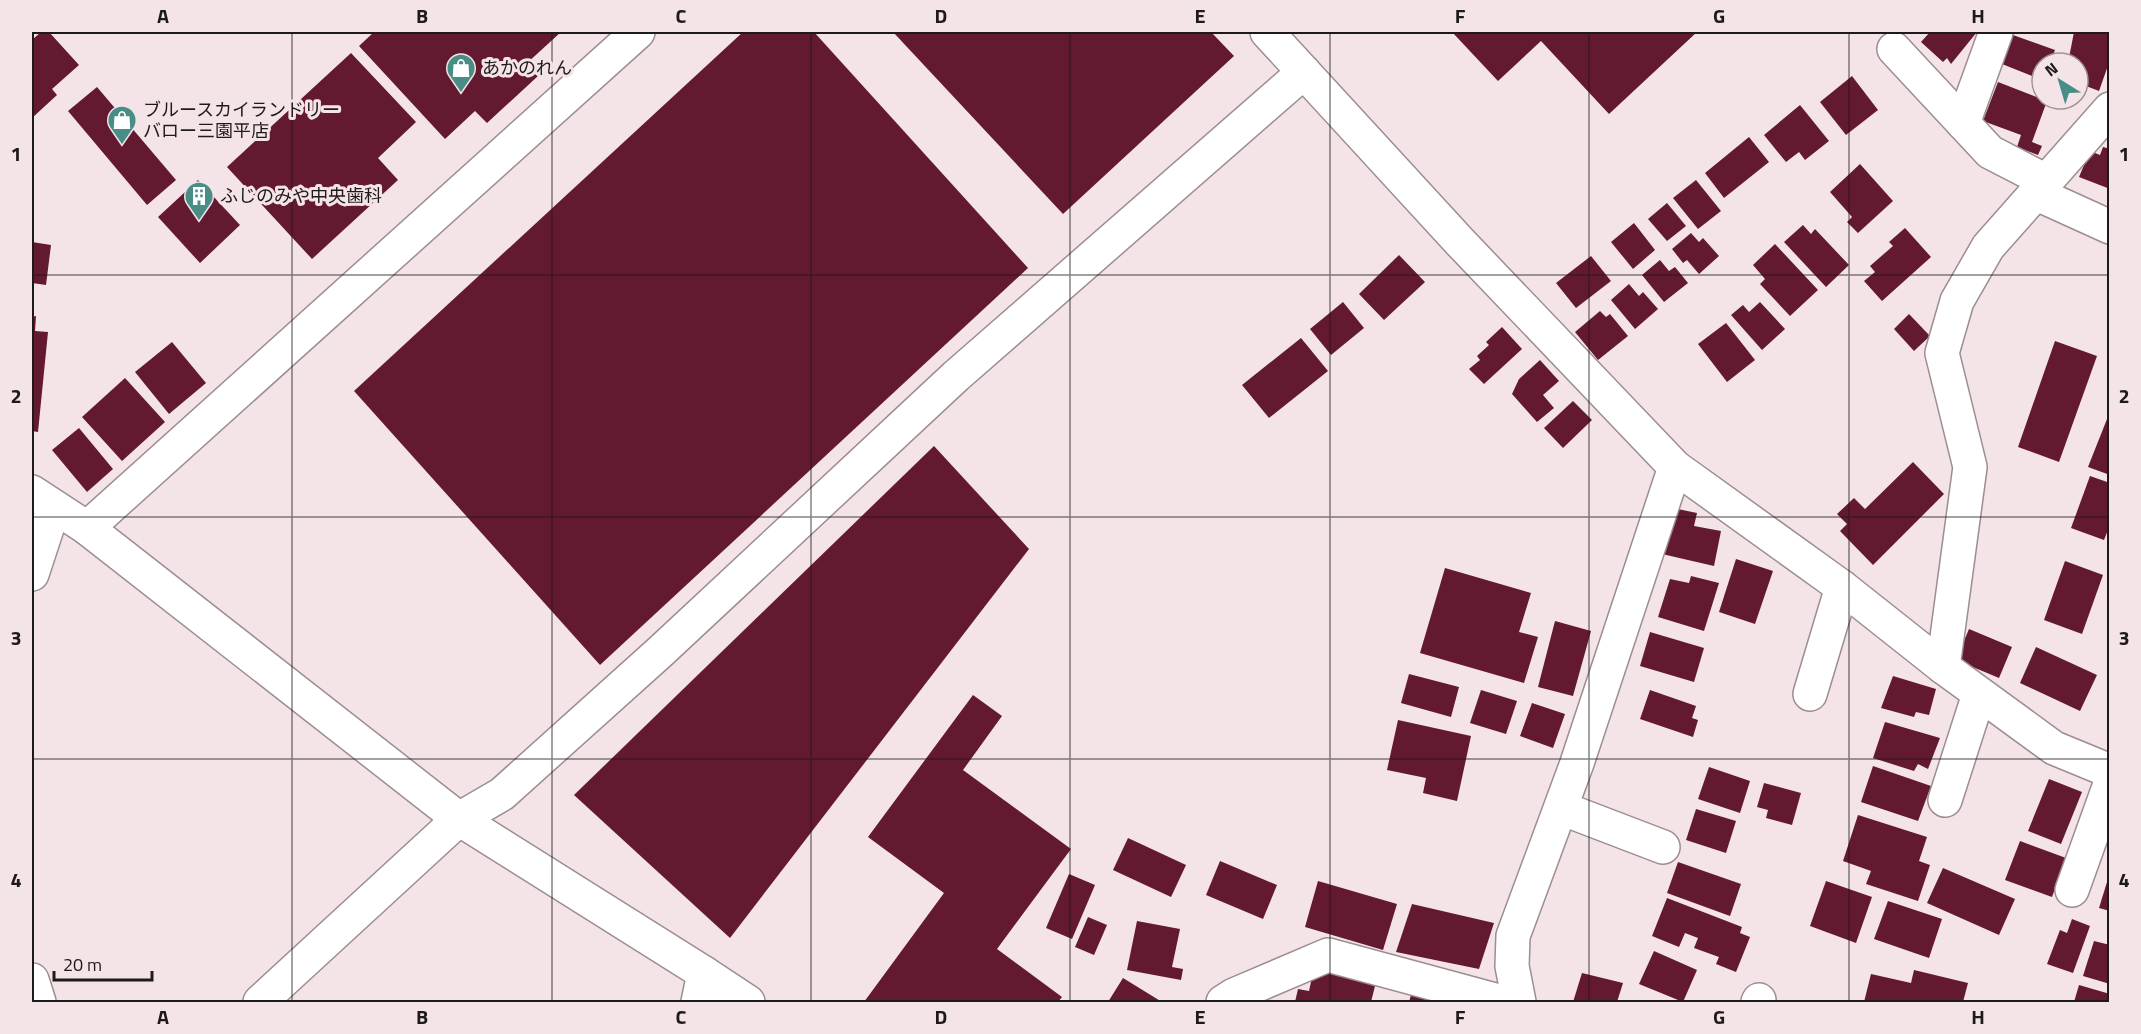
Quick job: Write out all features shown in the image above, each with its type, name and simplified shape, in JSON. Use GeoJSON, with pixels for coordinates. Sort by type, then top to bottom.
{"type":"FeatureCollection","features":[{"type":"Feature","properties":{"kind":"street"},"geometry":{"type":"LineString","coordinates":[[87,528],[638,32]]}},
{"type":"Feature","properties":{"kind":"street"},"geometry":{"type":"LineString","coordinates":[[1267,32],[1460,242],[1675,467],[1842,586],[1943,667],[2054,748],[2109,771]]}},
{"type":"Feature","properties":{"kind":"street"},"geometry":{"type":"LineString","coordinates":[[1963,123],[1996,32]]}},
{"type":"Feature","properties":{"kind":"street"},"geometry":{"type":"LineString","coordinates":[[1894,49],[1990,152],[2040,187],[2109,227]]}},
{"type":"Feature","properties":{"kind":"street"},"geometry":{"type":"LineString","coordinates":[[260,1002],[459,819],[502,794],[660,652],[956,376],[1304,72]]}},
{"type":"Feature","properties":{"kind":"street"},"geometry":{"type":"LineString","coordinates":[[1943,667],[1970,467],[1942,353],[1957,301],[1988,247],[2109,109]]}},
{"type":"Feature","properties":{"kind":"street"},"geometry":{"type":"LineString","coordinates":[[1519,1002],[1512,966],[1513,936],[1561,808],[1675,467]]}},
{"type":"Feature","properties":{"kind":"street"},"geometry":{"type":"LineString","coordinates":[[32,574],[43,500],[87,528],[459,819],[701,988],[748,1002]]}},
{"type":"Feature","properties":{"kind":"street"},"geometry":{"type":"LineString","coordinates":[[1810,694],[1842,586]]}},
{"type":"Feature","properties":{"kind":"street"},"geometry":{"type":"LineString","coordinates":[[1945,800],[1979,694]]}},
{"type":"Feature","properties":{"kind":"street"},"geometry":{"type":"LineString","coordinates":[[2072,890],[2109,784]]}},
{"type":"Feature","properties":{"kind":"street"},"geometry":{"type":"LineString","coordinates":[[1561,808],[1663,847]]}},
{"type":"Feature","properties":{"kind":"street"},"geometry":{"type":"LineString","coordinates":[[1222,1002],[1328,955],[1502,1002]]}},
{"type":"Feature","properties":{"kind":"street"},"geometry":{"type":"LineString","coordinates":[[32,980],[39,1002]]}},
{"type":"Feature","properties":{"kind":"building"},"geometry":{"type":"Polygon","coordinates":[[[41,32],[49,32],[79,65],[52,89],[57,95],[32,118],[32,40],[41,32]]]}},
{"type":"Feature","properties":{"kind":"building","name":"あかのれん"},"geometry":{"type":"Polygon","coordinates":[[[374,32],[561,32],[526,64],[538,76],[487,123],[475,111],[445,139],[359,46],[374,32]]]}},
{"type":"Feature","properties":{"kind":"building"},"geometry":{"type":"Polygon","coordinates":[[[743,32],[814,32],[1028,268],[600,665],[354,391],[743,32]]]}},
{"type":"Feature","properties":{"kind":"building"},"geometry":{"type":"Polygon","coordinates":[[[893,32],[1211,32],[1234,56],[1063,214],[893,32]]]}},
{"type":"Feature","properties":{"kind":"building"},"geometry":{"type":"Polygon","coordinates":[[[1452,32],[1697,32],[1609,114],[1541,41],[1498,81],[1452,32]]]}},
{"type":"Feature","properties":{"kind":"building"},"geometry":{"type":"Polygon","coordinates":[[[1930,32],[1977,32],[1951,64],[1947,58],[1943,62],[1921,42],[1930,32]]]}},
{"type":"Feature","properties":{"kind":"building"},"geometry":{"type":"Polygon","coordinates":[[[2074,32],[2110,32],[2110,60],[2099,91],[2090,88],[2090,51],[2070,51],[2074,32]]]}},
{"type":"Feature","properties":{"kind":"building"},"geometry":{"type":"Polygon","coordinates":[[[2013,35],[2055,50],[2030,51],[2030,75],[2002,64],[2013,35]]]}},
{"type":"Feature","properties":{"kind":"building"},"geometry":{"type":"Polygon","coordinates":[[[351,53],[416,122],[378,158],[398,180],[312,259],[227,167],[351,53]]]}},
{"type":"Feature","properties":{"kind":"building"},"geometry":{"type":"Polygon","coordinates":[[[1852,76],[1878,110],[1846,135],[1820,102],[1852,76]]]}},
{"type":"Feature","properties":{"kind":"building"},"geometry":{"type":"Polygon","coordinates":[[[1998,82],[2030,94],[2030,111],[2043,111],[2032,142],[2042,146],[2038,155],[2017,147],[2021,135],[1983,121],[1998,82]]]}},
{"type":"Feature","properties":{"kind":"building","name":"ブルースカイランドリー バロー三園平店"},"geometry":{"type":"Polygon","coordinates":[[[97,87],[176,180],[147,205],[68,111],[97,87]]]}},
{"type":"Feature","properties":{"kind":"building"},"geometry":{"type":"Polygon","coordinates":[[[1800,105],[1829,141],[1805,160],[1799,152],[1786,162],[1764,135],[1800,105]]]}},
{"type":"Feature","properties":{"kind":"building"},"geometry":{"type":"Polygon","coordinates":[[[1749,137],[1769,162],[1724,198],[1705,173],[1749,137]]]}},
{"type":"Feature","properties":{"kind":"building"},"geometry":{"type":"Polygon","coordinates":[[[2103,147],[2110,149],[2110,189],[2079,177],[2090,151],[2100,155],[2103,147]]]}},
{"type":"Feature","properties":{"kind":"building"},"geometry":{"type":"Polygon","coordinates":[[[1860,164],[1893,201],[1858,233],[1847,222],[1852,217],[1830,192],[1860,164]]]}},
{"type":"Feature","properties":{"kind":"building","name":"ふじのみや中央歯科"},"geometry":{"type":"Polygon","coordinates":[[[198,180],[240,225],[200,263],[158,217],[198,180]]]}},
{"type":"Feature","properties":{"kind":"building"},"geometry":{"type":"Polygon","coordinates":[[[1696,180],[1721,211],[1698,229],[1673,198],[1696,180]]]}},
{"type":"Feature","properties":{"kind":"building"},"geometry":{"type":"Polygon","coordinates":[[[1667,203],[1686,226],[1667,241],[1648,219],[1667,203]]]}},
{"type":"Feature","properties":{"kind":"building"},"geometry":{"type":"Polygon","coordinates":[[[1634,223],[1655,250],[1633,269],[1611,242],[1634,223]]]}},
{"type":"Feature","properties":{"kind":"building"},"geometry":{"type":"Polygon","coordinates":[[[1803,225],[1811,234],[1815,229],[1849,265],[1826,287],[1784,242],[1803,225]]]}},
{"type":"Feature","properties":{"kind":"building"},"geometry":{"type":"Polygon","coordinates":[[[1905,228],[1931,257],[1882,301],[1864,281],[1875,272],[1870,266],[1893,246],[1889,242],[1905,228]]]}},
{"type":"Feature","properties":{"kind":"building"},"geometry":{"type":"Polygon","coordinates":[[[1691,233],[1699,242],[1703,238],[1719,256],[1699,274],[1687,260],[1683,263],[1672,249],[1691,233]]]}},
{"type":"Feature","properties":{"kind":"building"},"geometry":{"type":"Polygon","coordinates":[[[32,242],[51,245],[46,285],[32,283],[32,242]]]}},
{"type":"Feature","properties":{"kind":"building"},"geometry":{"type":"Polygon","coordinates":[[[1775,244],[1818,290],[1790,316],[1760,284],[1765,279],[1753,265],[1775,244]]]}},
{"type":"Feature","properties":{"kind":"building"},"geometry":{"type":"Polygon","coordinates":[[[1399,255],[1425,282],[1384,320],[1359,294],[1399,255]]]}},
{"type":"Feature","properties":{"kind":"building"},"geometry":{"type":"Polygon","coordinates":[[[1591,256],[1611,281],[1576,308],[1556,283],[1591,256]]]}},
{"type":"Feature","properties":{"kind":"building"},"geometry":{"type":"Polygon","coordinates":[[[1660,260],[1669,271],[1675,267],[1688,283],[1664,302],[1642,275],[1660,260]]]}},
{"type":"Feature","properties":{"kind":"building"},"geometry":{"type":"Polygon","coordinates":[[[1629,284],[1639,296],[1643,292],[1658,309],[1635,329],[1611,300],[1629,284]]]}},
{"type":"Feature","properties":{"kind":"building"},"geometry":{"type":"Polygon","coordinates":[[[1343,302],[1364,328],[1331,355],[1310,329],[1343,302]]]}},
{"type":"Feature","properties":{"kind":"building"},"geometry":{"type":"Polygon","coordinates":[[[1760,302],[1785,329],[1762,350],[1731,315],[1743,305],[1749,312],[1760,302]]]}},
{"type":"Feature","properties":{"kind":"building"},"geometry":{"type":"Polygon","coordinates":[[[1600,311],[1606,317],[1610,314],[1628,336],[1598,360],[1575,332],[1600,311]]]}},
{"type":"Feature","properties":{"kind":"building"},"geometry":{"type":"Polygon","coordinates":[[[1909,314],[1930,336],[1914,351],[1894,329],[1909,314]]]}},
{"type":"Feature","properties":{"kind":"building"},"geometry":{"type":"Polygon","coordinates":[[[36,316],[35,331],[48,332],[38,432],[32,431],[32,317],[36,316]]]}},
{"type":"Feature","properties":{"kind":"building"},"geometry":{"type":"Polygon","coordinates":[[[1726,323],[1755,360],[1727,382],[1698,344],[1726,323]]]}},
{"type":"Feature","properties":{"kind":"building"},"geometry":{"type":"Polygon","coordinates":[[[1502,327],[1522,349],[1484,384],[1469,369],[1480,360],[1477,356],[1489,345],[1486,342],[1502,327]]]}},
{"type":"Feature","properties":{"kind":"building"},"geometry":{"type":"Polygon","coordinates":[[[1301,338],[1328,371],[1269,418],[1242,385],[1301,338]]]}},
{"type":"Feature","properties":{"kind":"building"},"geometry":{"type":"Polygon","coordinates":[[[2055,341],[2097,356],[2059,462],[2018,447],[2055,341]]]}},
{"type":"Feature","properties":{"kind":"building"},"geometry":{"type":"Polygon","coordinates":[[[172,342],[206,383],[169,414],[135,372],[172,342]]]}},
{"type":"Feature","properties":{"kind":"building"},"geometry":{"type":"Polygon","coordinates":[[[1540,360],[1559,381],[1543,395],[1554,408],[1537,422],[1512,394],[1519,379],[1540,360]]]}},
{"type":"Feature","properties":{"kind":"building"},"geometry":{"type":"Polygon","coordinates":[[[125,378],[165,422],[122,461],[82,417],[125,378]]]}},
{"type":"Feature","properties":{"kind":"building"},"geometry":{"type":"Polygon","coordinates":[[[1573,401],[1592,420],[1563,448],[1544,428],[1573,401]]]}},
{"type":"Feature","properties":{"kind":"building"},"geometry":{"type":"Polygon","coordinates":[[[2110,414],[2110,475],[2088,467],[2110,414]]]}},
{"type":"Feature","properties":{"kind":"building"},"geometry":{"type":"Polygon","coordinates":[[[79,428],[113,469],[87,492],[52,450],[79,428]]]}},
{"type":"Feature","properties":{"kind":"building"},"geometry":{"type":"Polygon","coordinates":[[[934,446],[1029,549],[730,938],[574,795],[934,446]]]}},
{"type":"Feature","properties":{"kind":"building"},"geometry":{"type":"Polygon","coordinates":[[[1913,462],[1944,494],[1873,565],[1840,531],[1847,524],[1837,514],[1854,498],[1865,509],[1913,462]]]}},
{"type":"Feature","properties":{"kind":"building"},"geometry":{"type":"Polygon","coordinates":[[[2090,476],[2110,483],[2110,525],[2104,540],[2071,528],[2090,476]]]}},
{"type":"Feature","properties":{"kind":"building"},"geometry":{"type":"Polygon","coordinates":[[[1673,508],[1697,513],[1694,526],[1721,531],[1714,566],[1662,554],[1673,508]]]}},
{"type":"Feature","properties":{"kind":"building"},"geometry":{"type":"Polygon","coordinates":[[[1736,559],[1773,571],[1755,624],[1719,612],[1736,559]]]}},
{"type":"Feature","properties":{"kind":"building"},"geometry":{"type":"Polygon","coordinates":[[[2065,561],[2103,575],[2082,634],[2044,620],[2065,561]]]}},
{"type":"Feature","properties":{"kind":"building"},"geometry":{"type":"Polygon","coordinates":[[[1445,568],[1531,593],[1519,632],[1538,637],[1524,683],[1420,653],[1445,568]]]}},
{"type":"Feature","properties":{"kind":"building"},"geometry":{"type":"Polygon","coordinates":[[[1691,576],[1719,583],[1704,631],[1658,617],[1670,579],[1689,583],[1691,576]]]}},
{"type":"Feature","properties":{"kind":"building"},"geometry":{"type":"Polygon","coordinates":[[[1555,621],[1591,631],[1573,696],[1538,687],[1555,621]]]}},
{"type":"Feature","properties":{"kind":"building"},"geometry":{"type":"Polygon","coordinates":[[[1969,629],[2012,647],[1999,678],[1956,660],[1969,629]]]}},
{"type":"Feature","properties":{"kind":"building"},"geometry":{"type":"Polygon","coordinates":[[[1650,632],[1704,648],[1694,682],[1640,666],[1650,632]]]}},
{"type":"Feature","properties":{"kind":"building"},"geometry":{"type":"Polygon","coordinates":[[[2036,647],[2097,675],[2080,711],[2020,683],[2036,647]]]}},
{"type":"Feature","properties":{"kind":"building"},"geometry":{"type":"Polygon","coordinates":[[[1409,674],[1459,687],[1451,717],[1401,703],[1409,674]]]}},
{"type":"Feature","properties":{"kind":"building"},"geometry":{"type":"Polygon","coordinates":[[[1893,676],[1936,689],[1929,715],[1916,712],[1914,717],[1881,708],[1893,676]]]}},
{"type":"Feature","properties":{"kind":"building"},"geometry":{"type":"Polygon","coordinates":[[[1481,690],[1517,701],[1506,734],[1470,723],[1481,690]]]}},
{"type":"Feature","properties":{"kind":"building"},"geometry":{"type":"Polygon","coordinates":[[[1650,690],[1696,706],[1692,718],[1698,720],[1693,737],[1640,719],[1650,690]]]}},
{"type":"Feature","properties":{"kind":"building"},"geometry":{"type":"Polygon","coordinates":[[[973,695],[1002,716],[963,770],[1071,849],[997,949],[1062,997],[1058,1002],[864,1002],[944,893],[868,837],[973,695]]]}},
{"type":"Feature","properties":{"kind":"building"},"geometry":{"type":"Polygon","coordinates":[[[1532,703],[1565,714],[1553,748],[1520,736],[1532,703]]]}},
{"type":"Feature","properties":{"kind":"building"},"geometry":{"type":"Polygon","coordinates":[[[1398,720],[1471,736],[1457,801],[1423,793],[1426,778],[1387,770],[1398,720]]]}},
{"type":"Feature","properties":{"kind":"building"},"geometry":{"type":"Polygon","coordinates":[[[1885,722],[1940,738],[1928,769],[1918,764],[1914,771],[1873,758],[1885,722]]]}},
{"type":"Feature","properties":{"kind":"building"},"geometry":{"type":"Polygon","coordinates":[[[1873,766],[1931,786],[1918,821],[1861,802],[1873,766]]]}},
{"type":"Feature","properties":{"kind":"building"},"geometry":{"type":"Polygon","coordinates":[[[1709,767],[1750,781],[1740,813],[1698,799],[1709,767]]]}},
{"type":"Feature","properties":{"kind":"building"},"geometry":{"type":"Polygon","coordinates":[[[2049,779],[2082,792],[2061,844],[2028,831],[2049,779]]]}},
{"type":"Feature","properties":{"kind":"building"},"geometry":{"type":"Polygon","coordinates":[[[1764,783],[1801,793],[1792,825],[1766,818],[1768,810],[1757,807],[1764,783]]]}},
{"type":"Feature","properties":{"kind":"building"},"geometry":{"type":"Polygon","coordinates":[[[1696,809],[1736,821],[1726,853],[1686,840],[1696,809]]]}},
{"type":"Feature","properties":{"kind":"building"},"geometry":{"type":"Polygon","coordinates":[[[1858,815],[1927,837],[1919,861],[1930,865],[1918,901],[1866,884],[1871,871],[1843,861],[1858,815]]]}},
{"type":"Feature","properties":{"kind":"building"},"geometry":{"type":"Polygon","coordinates":[[[1128,838],[1186,865],[1171,897],[1113,870],[1128,838]]]}},
{"type":"Feature","properties":{"kind":"building"},"geometry":{"type":"Polygon","coordinates":[[[2020,841],[2066,858],[2052,897],[2005,880],[2020,841]]]}},
{"type":"Feature","properties":{"kind":"building"},"geometry":{"type":"Polygon","coordinates":[[[1220,861],[1277,885],[1263,919],[1206,895],[1220,861]]]}},
{"type":"Feature","properties":{"kind":"building"},"geometry":{"type":"Polygon","coordinates":[[[1678,862],[1741,884],[1730,916],[1667,893],[1678,862]]]}},
{"type":"Feature","properties":{"kind":"building"},"geometry":{"type":"Polygon","coordinates":[[[1943,868],[2015,899],[1999,935],[1927,903],[1943,868]]]}},
{"type":"Feature","properties":{"kind":"building"},"geometry":{"type":"Polygon","coordinates":[[[1069,874],[1095,885],[1072,939],[1046,928],[1069,874]]]}},
{"type":"Feature","properties":{"kind":"building"},"geometry":{"type":"Polygon","coordinates":[[[1318,881],[1397,904],[1383,950],[1305,927],[1318,881]]]}},
{"type":"Feature","properties":{"kind":"building"},"geometry":{"type":"Polygon","coordinates":[[[1826,881],[1872,897],[1856,943],[1810,926],[1826,881]]]}},
{"type":"Feature","properties":{"kind":"building"},"geometry":{"type":"Polygon","coordinates":[[[2107,882],[2110,883],[2110,911],[2099,908],[2107,882]]]}},
{"type":"Feature","properties":{"kind":"building"},"geometry":{"type":"Polygon","coordinates":[[[1667,898],[1742,927],[1740,933],[1750,937],[1736,972],[1716,964],[1719,957],[1694,948],[1698,938],[1685,933],[1679,947],[1652,936],[1667,898]]]}},
{"type":"Feature","properties":{"kind":"building"},"geometry":{"type":"Polygon","coordinates":[[[1888,901],[1942,919],[1929,958],[1874,939],[1888,901]]]}},
{"type":"Feature","properties":{"kind":"building"},"geometry":{"type":"Polygon","coordinates":[[[1412,904],[1494,923],[1479,969],[1396,952],[1412,904]]]}},
{"type":"Feature","properties":{"kind":"building"},"geometry":{"type":"Polygon","coordinates":[[[1088,917],[1107,925],[1094,955],[1075,947],[1088,917]]]}},
{"type":"Feature","properties":{"kind":"building"},"geometry":{"type":"Polygon","coordinates":[[[2072,919],[2090,926],[2073,973],[2047,964],[2060,930],[2067,933],[2072,919]]]}},
{"type":"Feature","properties":{"kind":"building"},"geometry":{"type":"Polygon","coordinates":[[[1137,921],[1180,929],[1172,967],[1183,969],[1181,980],[1127,970],[1137,921]]]}},
{"type":"Feature","properties":{"kind":"building"},"geometry":{"type":"Polygon","coordinates":[[[2094,941],[2110,945],[2110,984],[2083,976],[2094,941]]]}},
{"type":"Feature","properties":{"kind":"building"},"geometry":{"type":"Polygon","coordinates":[[[1654,951],[1697,970],[1683,1002],[1639,984],[1654,951]]]}},
{"type":"Feature","properties":{"kind":"building"},"geometry":{"type":"Polygon","coordinates":[[[1314,968],[1376,982],[1371,1002],[1295,1002],[1298,989],[1309,991],[1314,968]]]}},
{"type":"Feature","properties":{"kind":"building"},"geometry":{"type":"Polygon","coordinates":[[[1914,970],[1968,983],[1963,1002],[1864,1002],[1871,974],[1911,983],[1914,970]]]}},
{"type":"Feature","properties":{"kind":"building"},"geometry":{"type":"Polygon","coordinates":[[[1582,973],[1623,983],[1617,1002],[1573,1002],[1582,973]]]}},
{"type":"Feature","properties":{"kind":"building"},"geometry":{"type":"Polygon","coordinates":[[[1123,978],[1162,1002],[1108,1002],[1123,978]]]}},
{"type":"Feature","properties":{"kind":"building"},"geometry":{"type":"Polygon","coordinates":[[[2079,985],[2110,994],[2110,1002],[2074,1002],[2079,985]]]}},
{"type":"Feature","properties":{"kind":"building"},"geometry":{"type":"Polygon","coordinates":[[[1411,995],[1437,1002],[1409,1002],[1411,995]]]}},
{"type":"Feature","properties":{"kind":"place","name":"あかのれん"},"geometry":{"type":"Point","coordinates":[461,94]}},
{"type":"Feature","properties":{"kind":"place","name":"ブルースカイランドリー バロー三園平店"},"geometry":{"type":"Point","coordinates":[122,146]}},
{"type":"Feature","properties":{"kind":"place","name":"ふじのみや中央歯科"},"geometry":{"type":"Point","coordinates":[199,222]}}]}
